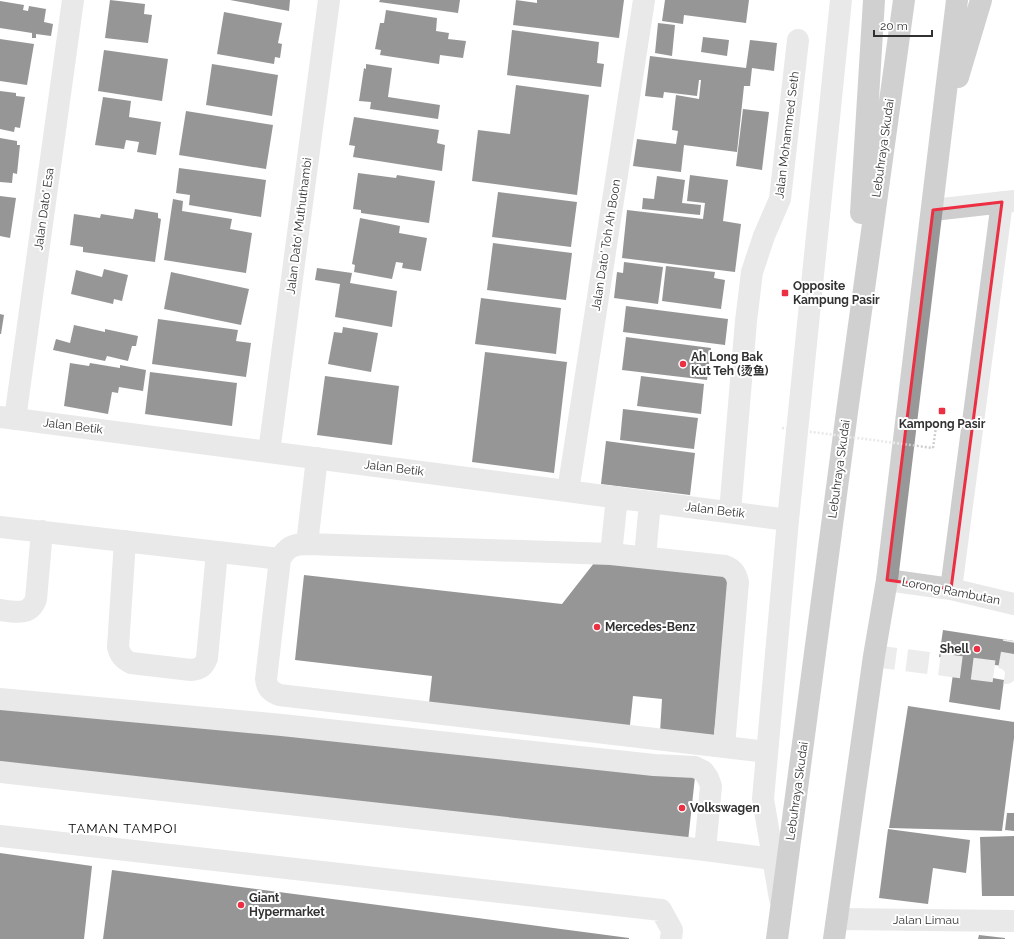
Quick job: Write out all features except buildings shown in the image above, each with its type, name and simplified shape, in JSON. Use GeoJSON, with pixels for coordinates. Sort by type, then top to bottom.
{"type":"FeatureCollection","features":[{"type":"Feature","properties":{"kind":"highway"},"geometry":{"type":"LineString","coordinates":[[865,278],[861,214],[874,0]]}},
{"type":"Feature","properties":{"kind":"highway","name":"Lebuhraya Skudai"},"geometry":{"type":"LineString","coordinates":[[777,939],[865,278],[904,0]]}},
{"type":"Feature","properties":{"kind":"highway"},"geometry":{"type":"LineString","coordinates":[[836,929],[874,656],[888,580],[933,210],[941,130],[958,0]]}},
{"type":"Feature","properties":{"kind":"highway"},"geometry":{"type":"LineString","coordinates":[[941,130],[979,9]]}},
{"type":"Feature","properties":{"kind":"street","name":"Jalan Dato' Esa"},"geometry":{"type":"LineString","coordinates":[[8,418],[73,0]]}},
{"type":"Feature","properties":{"kind":"street","name":"Jalan Dato' Muthuthambi"},"geometry":{"type":"LineString","coordinates":[[269,452],[329,0]]}},
{"type":"Feature","properties":{"kind":"street","name":"Jalan Dato' Toh Ah Boon"},"geometry":{"type":"LineString","coordinates":[[568,491],[644,0]]}},
{"type":"Feature","properties":{"kind":"street"},"geometry":{"type":"LineString","coordinates":[[781,906],[763,799],[788,520],[841,0]]}},
{"type":"Feature","properties":{"kind":"street"},"geometry":{"type":"LineString","coordinates":[[979,9],[988,0]]}},
{"type":"Feature","properties":{"kind":"street","name":"Jalan Mohammed Seth"},"geometry":{"type":"LineString","coordinates":[[730,512],[746,321],[752,272],[764,236],[780,199],[798,40]]}},
{"type":"Feature","properties":{"kind":"street"},"geometry":{"type":"LineString","coordinates":[[933,210],[1008,202],[971,433],[951,589]]}},
{"type":"Feature","properties":{"kind":"street","name":"Jalan Betik"},"geometry":{"type":"LineString","coordinates":[[8,418],[788,520]]}},
{"type":"Feature","properties":{"kind":"street"},"geometry":{"type":"LineString","coordinates":[[307,544],[317,458]]}},
{"type":"Feature","properties":{"kind":"street"},"geometry":{"type":"LineString","coordinates":[[611,554],[617,497]]}},
{"type":"Feature","properties":{"kind":"street"},"geometry":{"type":"LineString","coordinates":[[645,557],[650,502]]}},
{"type":"Feature","properties":{"kind":"street"},"geometry":{"type":"LineString","coordinates":[[0,527],[280,559]]}},
{"type":"Feature","properties":{"kind":"street"},"geometry":{"type":"LineString","coordinates":[[0,610],[20,612],[28,611],[34,606],[36,599],[42,531]]}},
{"type":"Feature","properties":{"kind":"street"},"geometry":{"type":"LineString","coordinates":[[125,541],[118,647],[124,660],[131,663],[191,670],[199,669],[205,665],[207,658],[217,552]]}},
{"type":"Feature","properties":{"kind":"street"},"geometry":{"type":"LineString","coordinates":[[724,746],[738,582],[736,574],[732,569],[725,566],[611,554],[307,544],[296,544],[286,548],[280,559],[266,679],[267,686],[272,692],[279,695],[767,752]]}},
{"type":"Feature","properties":{"kind":"street","name":"Lorong Rambutan"},"geometry":{"type":"LineString","coordinates":[[888,580],[951,589],[1014,604]]}},
{"type":"Feature","properties":{"kind":"street"},"geometry":{"type":"LineString","coordinates":[[0,699],[282,725],[654,765],[695,768],[703,771],[711,786],[705,850]]}},
{"type":"Feature","properties":{"kind":"street"},"geometry":{"type":"LineString","coordinates":[[0,772],[705,850],[773,859]]}},
{"type":"Feature","properties":{"kind":"street"},"geometry":{"type":"LineString","coordinates":[[0,836],[661,910],[672,930],[671,939]]}},
{"type":"Feature","properties":{"kind":"street","name":"Jalan Limau"},"geometry":{"type":"LineString","coordinates":[[836,929],[1014,921]]}},
{"type":"Feature","properties":{"kind":"path"},"geometry":{"type":"LineString","coordinates":[[906,423],[971,433]]}},
{"type":"Feature","properties":{"kind":"path"},"geometry":{"type":"LineString","coordinates":[[782,428],[933,448],[936,427]]}},
{"type":"Feature","properties":{"kind":"highlighted area"},"geometry":{"type":"Polygon","coordinates":[[[1002,202],[951,589],[887,580],[933,210],[1002,202]]]}},
{"type":"Feature","properties":{"kind":"tunnel"},"geometry":{"type":"LineString","coordinates":[[874,656],[1006,673],[1009,670],[1014,641]]}},
{"type":"Feature","properties":{"kind":"place","name":"Opposite Kampung Pasir"},"geometry":{"type":"Point","coordinates":[785,293]}},
{"type":"Feature","properties":{"kind":"place","name":"Ah Long Bak Kut Teh (烫鱼)"},"geometry":{"type":"Point","coordinates":[683,364]}},
{"type":"Feature","properties":{"kind":"place","name":"Kampong Pasir"},"geometry":{"type":"Point","coordinates":[942,411]}},
{"type":"Feature","properties":{"kind":"place","name":"Mercedes-Benz"},"geometry":{"type":"Point","coordinates":[597,627]}},
{"type":"Feature","properties":{"kind":"place","name":"Shell"},"geometry":{"type":"Point","coordinates":[977,649]}},
{"type":"Feature","properties":{"kind":"place","name":"Volkswagen"},"geometry":{"type":"Point","coordinates":[682,808]}},
{"type":"Feature","properties":{"kind":"place","name":"Giant Hypermarket"},"geometry":{"type":"Point","coordinates":[241,905]}},
{"type":"Feature","properties":{"kind":"district","name":"TAMAN TAMPOI"},"geometry":{"type":"Point","coordinates":[123,828]}}]}
